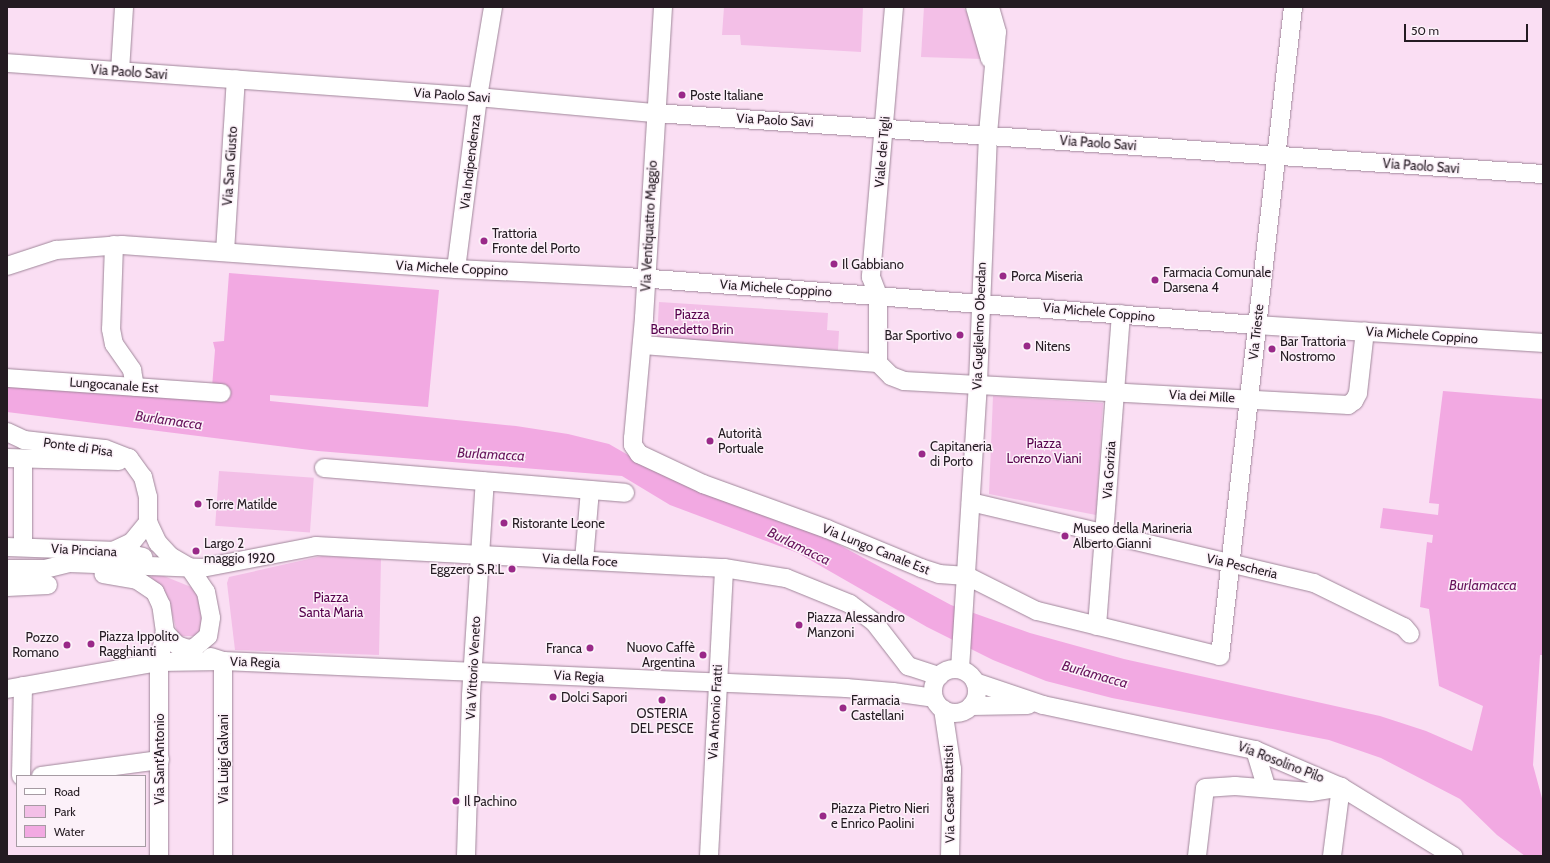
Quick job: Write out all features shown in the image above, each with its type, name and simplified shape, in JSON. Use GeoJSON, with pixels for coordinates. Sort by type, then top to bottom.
{"type":"FeatureCollection","features":[{"type":"Feature","properties":{"kind":"street"},"geometry":{"type":"LineString","coordinates":[[120,71],[124,7]]}},
{"type":"Feature","properties":{"kind":"street","name":"Via Indipendenza"},"geometry":{"type":"LineString","coordinates":[[456,269],[478,97],[493,7]]}},
{"type":"Feature","properties":{"kind":"street","name":"Via Ventiquattro Maggio"},"geometry":{"type":"LineString","coordinates":[[633,445],[642,346],[655,113],[664,7]]}},
{"type":"Feature","properties":{"kind":"street","name":"Viale dei Tigli"},"geometry":{"type":"LineString","coordinates":[[878,295],[871,277],[885,127],[894,7]]}},
{"type":"Feature","properties":{"kind":"street","name":"Via Guglielmo Oberdan"},"geometry":{"type":"LineString","coordinates":[[974,7],[993,71]]}},
{"type":"Feature","properties":{"kind":"street","name":"Via Guglielmo Oberdan"},"geometry":{"type":"LineString","coordinates":[[961,663],[978,383],[980,303],[988,134],[997,27],[990,7]]}},
{"type":"Feature","properties":{"kind":"street","name":"Via Trieste"},"geometry":{"type":"LineString","coordinates":[[1220,656],[1275,156],[1293,7]]}},
{"type":"Feature","properties":{"kind":"street","name":"Via Paolo Savi"},"geometry":{"type":"LineString","coordinates":[[7,63],[478,97],[655,113],[988,134],[1275,156],[1543,174]]}},
{"type":"Feature","properties":{"kind":"street","name":"Via San Giusto"},"geometry":{"type":"LineString","coordinates":[[225,252],[236,79]]}},
{"type":"Feature","properties":{"kind":"street"},"geometry":{"type":"LineString","coordinates":[[114,245],[112,333],[114,344],[132,370],[135,387]]}},
{"type":"Feature","properties":{"kind":"street","name":"Via Michele Coppino"},"geometry":{"type":"LineString","coordinates":[[8,266],[56,250],[114,245],[456,269],[646,279],[878,295],[1257,325],[1543,343]]}},
{"type":"Feature","properties":{"kind":"street"},"geometry":{"type":"LineString","coordinates":[[642,346],[878,363],[878,295]]}},
{"type":"Feature","properties":{"kind":"street","name":"Via Gorizia"},"geometry":{"type":"LineString","coordinates":[[1096,626],[1121,314]]}},
{"type":"Feature","properties":{"kind":"street","name":"Via dei Mille"},"geometry":{"type":"LineString","coordinates":[[878,363],[890,376],[904,381],[978,383],[1352,403],[1358,393],[1366,331]]}},
{"type":"Feature","properties":{"kind":"street","name":"Lungocanale Est"},"geometry":{"type":"LineString","coordinates":[[7,378],[221,393]]}},
{"type":"Feature","properties":{"kind":"street","name":"Ponte di Pisa"},"geometry":{"type":"LineString","coordinates":[[7,432],[24,440],[114,451],[131,461],[145,483],[148,522]]}},
{"type":"Feature","properties":{"kind":"street","name":"Via Lungo Canale Est"},"geometry":{"type":"LineString","coordinates":[[633,445],[645,458],[703,484],[827,529],[931,572],[967,579],[1036,611],[1220,656]]}},
{"type":"Feature","properties":{"kind":"street"},"geometry":{"type":"LineString","coordinates":[[15,547],[15,458],[131,461]]}},
{"type":"Feature","properties":{"kind":"street"},"geometry":{"type":"LineString","coordinates":[[324,468],[625,493]]}},
{"type":"Feature","properties":{"kind":"street","name":"Via Vittorio Veneto"},"geometry":{"type":"LineString","coordinates":[[466,856],[472,671],[485,481]]}},
{"type":"Feature","properties":{"kind":"street"},"geometry":{"type":"LineString","coordinates":[[584,560],[590,490]]}},
{"type":"Feature","properties":{"kind":"street","name":"Via Pescheria"},"geometry":{"type":"LineString","coordinates":[[971,502],[1104,535],[1314,583],[1404,627],[1410,634]]}},
{"type":"Feature","properties":{"kind":"street"},"geometry":{"type":"LineString","coordinates":[[7,569],[47,577],[69,563],[117,551],[132,542],[148,522],[163,550],[188,567],[208,597],[211,624],[204,642],[188,649],[172,642],[165,632]]}},
{"type":"Feature","properties":{"kind":"street","name":"Via della Foce"},"geometry":{"type":"LineString","coordinates":[[69,563],[188,567],[223,566],[316,546],[480,553],[724,568],[786,578],[850,604],[874,622],[908,666],[939,676]]}},
{"type":"Feature","properties":{"kind":"street","name":"Via Pinciana"},"geometry":{"type":"LineString","coordinates":[[15,547],[117,551],[139,556],[158,565]]}},
{"type":"Feature","properties":{"kind":"street","name":"Via Antonio Fratti"},"geometry":{"type":"LineString","coordinates":[[709,856],[716,682],[724,568]]}},
{"type":"Feature","properties":{"kind":"street"},"geometry":{"type":"LineString","coordinates":[[7,587],[47,577],[116,574],[142,582],[158,598],[165,632],[159,662]]}},
{"type":"Feature","properties":{"kind":"street","name":"Via Regia"},"geometry":{"type":"LineString","coordinates":[[188,649],[223,661]]}},
{"type":"Feature","properties":{"kind":"street","name":"Via Regia"},"geometry":{"type":"LineString","coordinates":[[15,688],[159,662],[223,661],[874,690],[939,704]]}},
{"type":"Feature","properties":{"kind":"street","name":"Via Luigi Galvani"},"geometry":{"type":"LineString","coordinates":[[223,661],[223,856]]}},
{"type":"Feature","properties":{"kind":"street","name":"Via Sant'Antonio"},"geometry":{"type":"LineString","coordinates":[[159,662],[159,856]]}},
{"type":"Feature","properties":{"kind":"street"},"geometry":{"type":"LineString","coordinates":[[961,663],[975,682],[977,692],[971,706],[956,712],[939,704],[933,688],[939,676],[961,663]]}},
{"type":"Feature","properties":{"kind":"street","name":"Via Rosolino Pilo"},"geometry":{"type":"LineString","coordinates":[[975,682],[1043,704],[1255,750],[1320,776],[1341,787],[1453,856]]}},
{"type":"Feature","properties":{"kind":"street"},"geometry":{"type":"LineString","coordinates":[[15,688],[21,775]]}},
{"type":"Feature","properties":{"kind":"street","name":"Via Cesare Battisti"},"geometry":{"type":"LineString","coordinates":[[939,704],[952,769],[950,856]]}},
{"type":"Feature","properties":{"kind":"street","name":"Via Rosolino Pilo"},"geometry":{"type":"LineString","coordinates":[[971,706],[1043,704]]}},
{"type":"Feature","properties":{"kind":"street"},"geometry":{"type":"LineString","coordinates":[[1255,750],[1266,788]]}},
{"type":"Feature","properties":{"kind":"street"},"geometry":{"type":"LineString","coordinates":[[48,775],[160,760]]}},
{"type":"Feature","properties":{"kind":"street"},"geometry":{"type":"LineString","coordinates":[[1197,856],[1205,788],[1266,788],[1311,792],[1341,787],[1332,856]]}},
{"type":"Feature","properties":{"kind":"green space"},"geometry":{"type":"Polygon","coordinates":[[[724,7],[863,7],[861,52],[741,45],[740,35],[722,35],[724,7]]]}},
{"type":"Feature","properties":{"kind":"green space"},"geometry":{"type":"Polygon","coordinates":[[[924,7],[963,7],[970,17],[983,59],[921,57],[924,7]]]}},
{"type":"Feature","properties":{"kind":"green space","name":"Piazza Benedetto Brin"},"geometry":{"type":"Polygon","coordinates":[[[659,302],[828,313],[827,330],[839,331],[838,350],[657,339],[659,302]]]}},
{"type":"Feature","properties":{"kind":"green space","name":"Piazza Lorenzo Viani"},"geometry":{"type":"Polygon","coordinates":[[[993,396],[1103,403],[1096,515],[989,494],[993,396]]]}},
{"type":"Feature","properties":{"kind":"green space"},"geometry":{"type":"Polygon","coordinates":[[[219,471],[314,478],[310,532],[215,526],[219,471]]]}},
{"type":"Feature","properties":{"kind":"green space","name":"Piazza Santa Maria"},"geometry":{"type":"Polygon","coordinates":[[[322,556],[381,559],[379,655],[235,650],[227,583],[229,577],[322,556]]]}},
{"type":"Feature","properties":{"kind":"green space"},"geometry":{"type":"Polygon","coordinates":[[[154,572],[191,587],[197,595],[202,619],[199,636],[178,636],[168,598],[151,577],[154,572]]]}},
{"type":"Feature","properties":{"kind":"water","name":"Burlamacca"},"geometry":{"type":"Polygon","coordinates":[[[229,273],[439,290],[428,407],[270,395],[270,401],[516,426],[568,434],[609,444],[642,463],[819,534],[951,605],[1030,633],[1124,659],[1380,716],[1426,731],[1472,751],[1483,706],[1439,686],[1429,609],[1420,607],[1427,542],[1432,543],[1433,535],[1380,528],[1383,508],[1438,515],[1439,504],[1429,503],[1443,391],[1543,399],[1543,655],[1540,655],[1533,765],[1543,802],[1543,856],[1525,856],[1497,835],[1460,799],[1381,758],[1329,740],[1112,698],[1046,681],[993,660],[927,627],[798,553],[670,505],[622,476],[318,451],[7,412],[7,385],[212,387],[215,350],[213,342],[224,341],[229,273]]]}},
{"type":"Feature","properties":{"kind":"place","name":"Poste Italiane"},"geometry":{"type":"Point","coordinates":[682,95]}},
{"type":"Feature","properties":{"kind":"place","name":"Trattoria Fronte del Porto"},"geometry":{"type":"Point","coordinates":[484,241]}},
{"type":"Feature","properties":{"kind":"place","name":"Il Gabbiano"},"geometry":{"type":"Point","coordinates":[834,264]}},
{"type":"Feature","properties":{"kind":"place","name":"Porca Miseria"},"geometry":{"type":"Point","coordinates":[1003,276]}},
{"type":"Feature","properties":{"kind":"place","name":"Farmacia Comunale Darsena 4"},"geometry":{"type":"Point","coordinates":[1155,280]}},
{"type":"Feature","properties":{"kind":"place","name":"Bar Sportivo"},"geometry":{"type":"Point","coordinates":[960,335]}},
{"type":"Feature","properties":{"kind":"place","name":"Nitens"},"geometry":{"type":"Point","coordinates":[1027,346]}},
{"type":"Feature","properties":{"kind":"place","name":"Bar Trattoria Nostromo"},"geometry":{"type":"Point","coordinates":[1272,349]}},
{"type":"Feature","properties":{"kind":"place","name":"Autorità Portuale"},"geometry":{"type":"Point","coordinates":[710,441]}},
{"type":"Feature","properties":{"kind":"place","name":"Capitaneria di Porto"},"geometry":{"type":"Point","coordinates":[922,454]}},
{"type":"Feature","properties":{"kind":"place","name":"Torre Matilde"},"geometry":{"type":"Point","coordinates":[198,504]}},
{"type":"Feature","properties":{"kind":"place","name":"Ristorante Leone"},"geometry":{"type":"Point","coordinates":[504,523]}},
{"type":"Feature","properties":{"kind":"place","name":"Museo della Marineria Alberto Gianni"},"geometry":{"type":"Point","coordinates":[1065,536]}},
{"type":"Feature","properties":{"kind":"place","name":"Largo 2 maggio 1920"},"geometry":{"type":"Point","coordinates":[196,551]}},
{"type":"Feature","properties":{"kind":"place","name":"Eggzero S.R.L"},"geometry":{"type":"Point","coordinates":[512,569]}},
{"type":"Feature","properties":{"kind":"place","name":"Piazza Alessandro Manzoni"},"geometry":{"type":"Point","coordinates":[799,625]}},
{"type":"Feature","properties":{"kind":"place","name":"Piazza Ippolito Ragghianti"},"geometry":{"type":"Point","coordinates":[91,644]}},
{"type":"Feature","properties":{"kind":"place","name":"Pozzo Romano"},"geometry":{"type":"Point","coordinates":[67,645]}},
{"type":"Feature","properties":{"kind":"place","name":"Franca"},"geometry":{"type":"Point","coordinates":[590,648]}},
{"type":"Feature","properties":{"kind":"place","name":"Nuovo Caffè Argentina"},"geometry":{"type":"Point","coordinates":[703,655]}},
{"type":"Feature","properties":{"kind":"place","name":"Dolci Sapori"},"geometry":{"type":"Point","coordinates":[553,697]}},
{"type":"Feature","properties":{"kind":"place","name":"OSTERIA DEL PESCE"},"geometry":{"type":"Point","coordinates":[662,700]}},
{"type":"Feature","properties":{"kind":"place","name":"Farmacia Castellani"},"geometry":{"type":"Point","coordinates":[843,708]}},
{"type":"Feature","properties":{"kind":"place","name":"Il Pachino"},"geometry":{"type":"Point","coordinates":[456,801]}},
{"type":"Feature","properties":{"kind":"place","name":"Piazza Pietro Nieri e Enrico Paolini"},"geometry":{"type":"Point","coordinates":[823,816]}}]}
